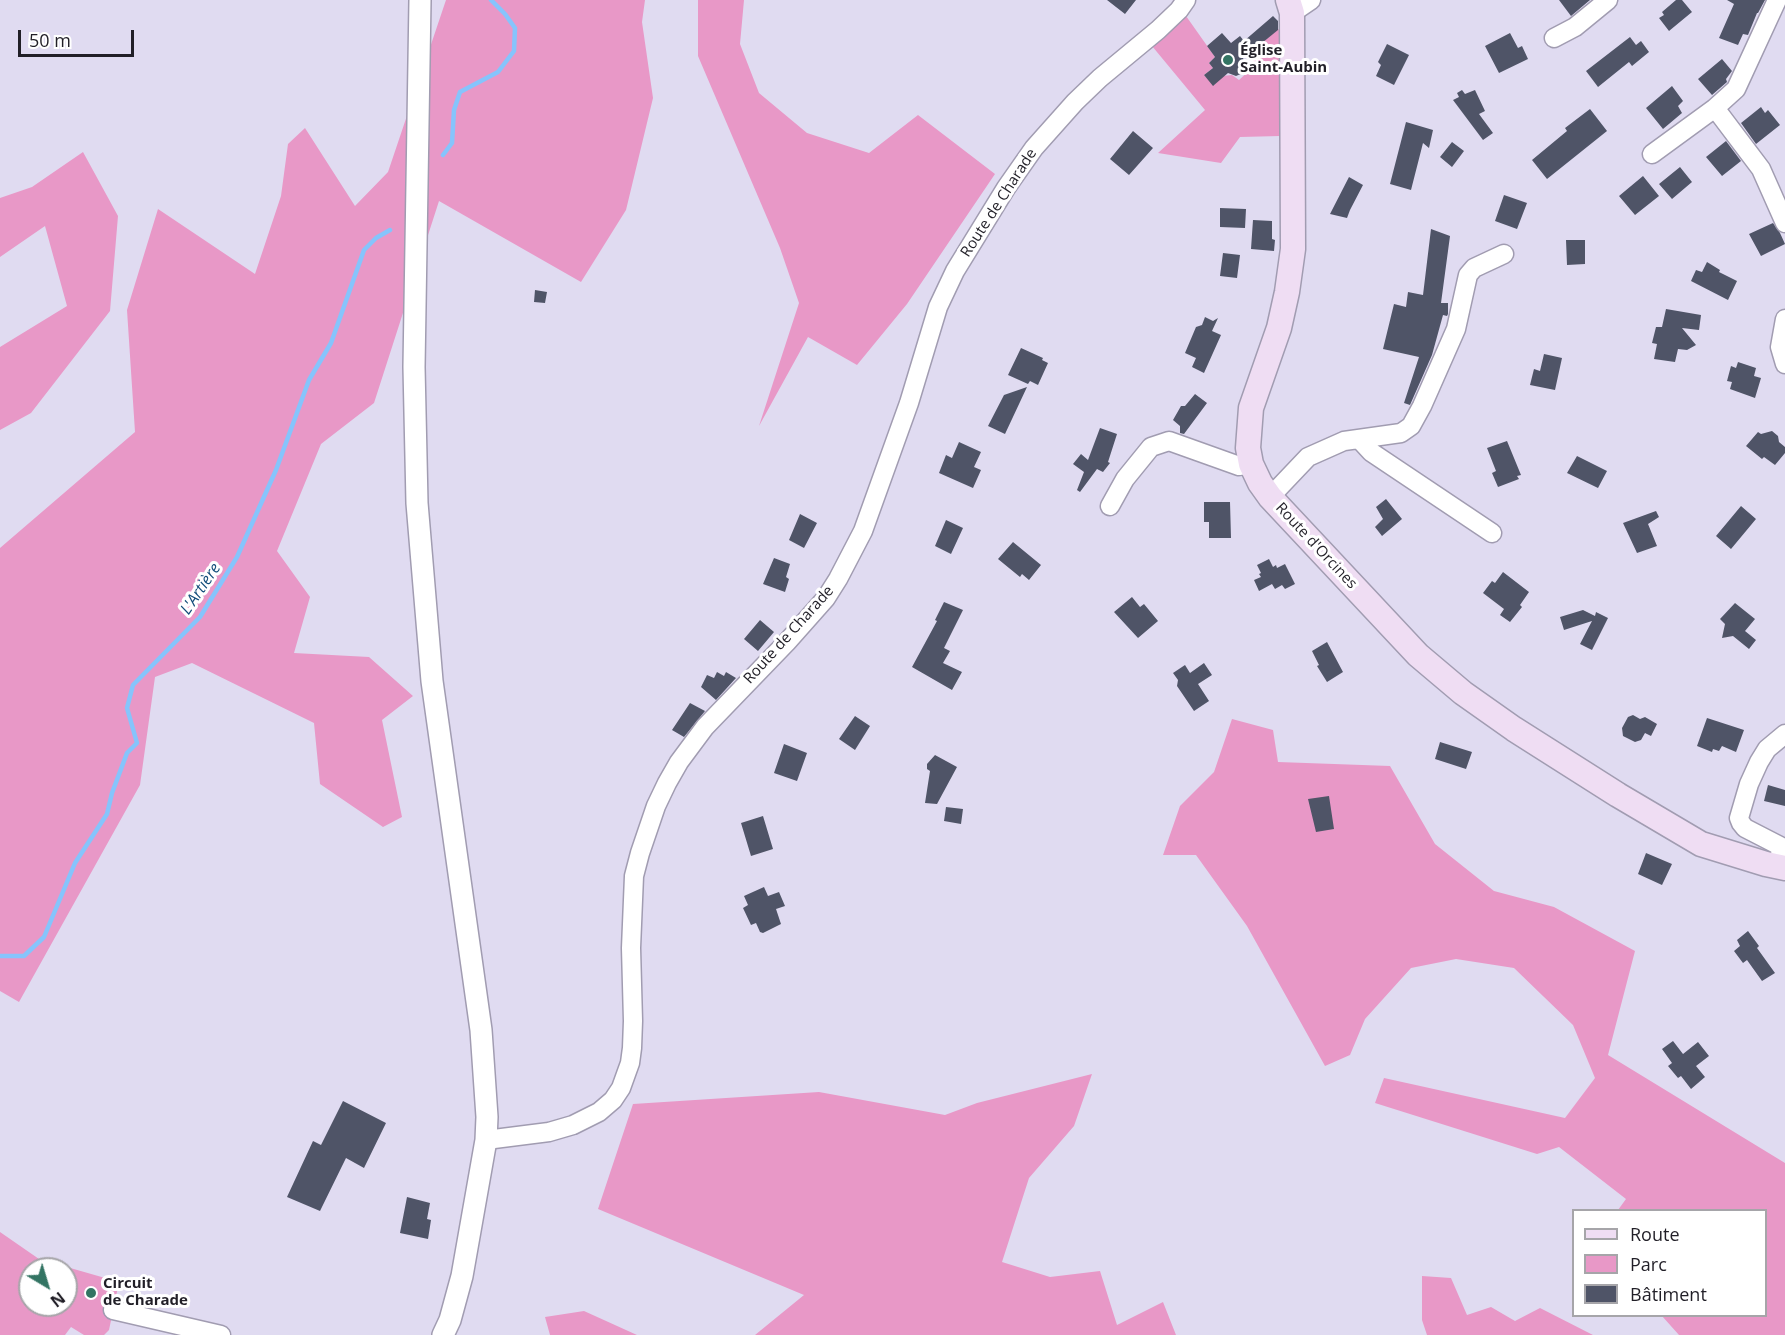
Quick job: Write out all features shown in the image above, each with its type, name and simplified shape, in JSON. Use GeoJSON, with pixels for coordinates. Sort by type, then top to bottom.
{"type":"FeatureCollection","features":[{"type":"Feature","properties":{"kind":"main road","name":"Route d'Orcines"},"geometry":{"type":"LineString","coordinates":[[1297,4],[1293,249],[1279,328],[1251,408],[1248,448],[1251,464],[1260,483],[1270,497],[1418,655],[1464,693],[1561,759],[1701,844],[1783,867]]}},
{"type":"Feature","properties":{"kind":"street"},"geometry":{"type":"LineString","coordinates":[[420,0],[414,367],[417,515],[432,681],[485,1073],[486,1140],[462,1276],[444,1335]]}},
{"type":"Feature","properties":{"kind":"street","name":"Route de Charade"},"geometry":{"type":"LineString","coordinates":[[486,1140],[549,1132],[573,1125],[599,1112],[613,1100],[621,1088],[630,1063],[632,1039],[631,948],[634,876],[656,806],[667,783],[679,762],[705,727],[787,642],[826,598],[838,579],[863,531],[909,403],[938,307],[955,271],[1005,188],[1034,148],[1075,102],[1158,30],[1186,0]]}},
{"type":"Feature","properties":{"kind":"street"},"geometry":{"type":"LineString","coordinates":[[1554,38],[1575,27],[1608,0]]}},
{"type":"Feature","properties":{"kind":"street"},"geometry":{"type":"LineString","coordinates":[[1652,154],[1715,108],[1736,89],[1777,0]]}},
{"type":"Feature","properties":{"kind":"street"},"geometry":{"type":"LineString","coordinates":[[1715,108],[1761,169],[1785,223]]}},
{"type":"Feature","properties":{"kind":"street"},"geometry":{"type":"LineString","coordinates":[[1270,497],[1308,457],[1344,441],[1401,433],[1411,426],[1456,329],[1468,275],[1474,268],[1504,254]]}},
{"type":"Feature","properties":{"kind":"street"},"geometry":{"type":"LineString","coordinates":[[1785,320],[1780,347],[1785,364]]}},
{"type":"Feature","properties":{"kind":"street"},"geometry":{"type":"LineString","coordinates":[[1359,439],[1371,452],[1492,533]]}},
{"type":"Feature","properties":{"kind":"street"},"geometry":{"type":"LineString","coordinates":[[1110,506],[1125,479],[1151,447],[1169,441],[1239,466],[1251,464]]}},
{"type":"Feature","properties":{"kind":"street"},"geometry":{"type":"LineString","coordinates":[[1783,867],[1780,846],[1754,834],[1740,823],[1740,818],[1749,784],[1759,762],[1767,749],[1785,734]]}},
{"type":"Feature","properties":{"kind":"street"},"geometry":{"type":"LineString","coordinates":[[113,1310],[221,1335]]}},
{"type":"Feature","properties":{"kind":"green space"},"geometry":{"type":"Polygon","coordinates":[[[446,0],[645,0],[642,22],[653,98],[626,210],[581,282],[439,201],[374,403],[321,444],[277,551],[310,597],[294,653],[369,657],[413,696],[382,720],[402,817],[383,827],[320,784],[314,723],[192,663],[155,677],[140,785],[19,1002],[0,991],[0,548],[135,432],[127,310],[158,209],[255,274],[281,196],[288,144],[305,128],[355,206],[388,172],[446,0]]]}},
{"type":"Feature","properties":{"kind":"green space"},"geometry":{"type":"Polygon","coordinates":[[[698,0],[744,0],[740,44],[759,93],[807,133],[869,153],[918,115],[995,174],[907,304],[857,365],[808,337],[759,426],[799,303],[780,248],[698,56],[698,0]]]}},
{"type":"Feature","properties":{"kind":"green space"},"geometry":{"type":"Polygon","coordinates":[[[1186,16],[1215,57],[1209,63],[1213,68],[1204,75],[1214,85],[1222,76],[1232,75],[1239,80],[1252,68],[1252,50],[1280,28],[1280,136],[1240,137],[1221,163],[1158,153],[1205,110],[1152,46],[1186,16]]]}},
{"type":"Feature","properties":{"kind":"green space"},"geometry":{"type":"Polygon","coordinates":[[[83,152],[118,216],[110,311],[31,413],[0,430],[0,347],[67,306],[45,226],[0,257],[0,198],[32,187],[83,152]]]}},
{"type":"Feature","properties":{"kind":"green space"},"geometry":{"type":"Polygon","coordinates":[[[1232,719],[1273,730],[1278,762],[1390,766],[1435,844],[1494,891],[1554,907],[1635,951],[1608,1055],[1785,1163],[1785,1335],[1679,1335],[1663,1317],[1767,1317],[1767,1209],[1619,1209],[1626,1199],[1559,1147],[1537,1154],[1375,1103],[1384,1078],[1565,1118],[1595,1078],[1573,1025],[1514,968],[1456,959],[1411,968],[1365,1019],[1350,1055],[1325,1066],[1247,926],[1196,855],[1163,855],[1180,806],[1214,772],[1232,719]]]}},
{"type":"Feature","properties":{"kind":"green space"},"geometry":{"type":"Polygon","coordinates":[[[1092,1074],[1074,1126],[1029,1178],[1002,1262],[1050,1277],[1100,1271],[1117,1325],[1163,1302],[1176,1335],[755,1335],[804,1295],[598,1209],[633,1104],[819,1092],[945,1115],[977,1103],[1092,1074]]]}},
{"type":"Feature","properties":{"kind":"green space","name":"Circuit de Charade"},"geometry":{"type":"Polygon","coordinates":[[[0,1232],[36,1257],[18,1257],[18,1317],[78,1317],[78,1270],[119,1282],[109,1330],[104,1335],[84,1335],[71,1327],[65,1335],[0,1335],[0,1232]]]}},
{"type":"Feature","properties":{"kind":"green space"},"geometry":{"type":"Polygon","coordinates":[[[1422,1276],[1451,1278],[1467,1315],[1491,1307],[1515,1321],[1540,1308],[1593,1335],[1427,1335],[1422,1320],[1422,1276]]]}},
{"type":"Feature","properties":{"kind":"green space"},"geometry":{"type":"Polygon","coordinates":[[[584,1311],[637,1335],[550,1335],[545,1317],[584,1311]]]}},
{"type":"Feature","properties":{"kind":"building"},"geometry":{"type":"Polygon","coordinates":[[[1107,0],[1136,0],[1125,14],[1107,0]]]}},
{"type":"Feature","properties":{"kind":"building"},"geometry":{"type":"Polygon","coordinates":[[[1559,0],[1590,0],[1571,16],[1559,0]]]}},
{"type":"Feature","properties":{"kind":"building"},"geometry":{"type":"Polygon","coordinates":[[[1676,0],[1682,0],[1692,12],[1669,31],[1659,18],[1664,15],[1662,12],[1676,0]]]}},
{"type":"Feature","properties":{"kind":"building"},"geometry":{"type":"Polygon","coordinates":[[[1727,0],[1765,0],[1748,35],[1743,34],[1738,45],[1719,38],[1734,4],[1727,0]]]}},
{"type":"Feature","properties":{"kind":"building","name":"Église Saint-Aubin"},"geometry":{"type":"Polygon","coordinates":[[[1273,16],[1278,21],[1278,30],[1243,58],[1246,65],[1243,73],[1236,76],[1228,73],[1213,86],[1204,75],[1213,68],[1209,63],[1215,57],[1207,46],[1222,33],[1231,43],[1240,36],[1244,41],[1273,16]]]}},
{"type":"Feature","properties":{"kind":"building"},"geometry":{"type":"Polygon","coordinates":[[[1510,33],[1518,48],[1522,46],[1528,59],[1499,73],[1485,46],[1510,33]]]}},
{"type":"Feature","properties":{"kind":"building"},"geometry":{"type":"Polygon","coordinates":[[[1630,37],[1636,45],[1641,41],[1649,52],[1632,66],[1629,62],[1598,87],[1586,71],[1630,37]]]}},
{"type":"Feature","properties":{"kind":"building"},"geometry":{"type":"Polygon","coordinates":[[[1387,44],[1409,55],[1394,85],[1376,76],[1381,65],[1378,62],[1387,44]]]}},
{"type":"Feature","properties":{"kind":"building"},"geometry":{"type":"Polygon","coordinates":[[[1722,59],[1732,71],[1726,79],[1727,82],[1712,95],[1698,79],[1722,59]]]}},
{"type":"Feature","properties":{"kind":"building"},"geometry":{"type":"Polygon","coordinates":[[[1672,86],[1683,101],[1678,106],[1682,113],[1663,129],[1646,108],[1672,86]]]}},
{"type":"Feature","properties":{"kind":"building"},"geometry":{"type":"Polygon","coordinates":[[[1462,90],[1465,94],[1475,90],[1485,111],[1479,114],[1493,133],[1483,140],[1453,100],[1459,97],[1457,93],[1462,90]]]}},
{"type":"Feature","properties":{"kind":"building"},"geometry":{"type":"Polygon","coordinates":[[[1761,107],[1765,113],[1768,110],[1780,125],[1756,144],[1741,123],[1761,107]]]}},
{"type":"Feature","properties":{"kind":"building"},"geometry":{"type":"Polygon","coordinates":[[[1590,109],[1607,131],[1547,179],[1532,160],[1567,131],[1565,128],[1590,109]]]}},
{"type":"Feature","properties":{"kind":"building"},"geometry":{"type":"Polygon","coordinates":[[[1406,122],[1433,130],[1429,148],[1423,143],[1411,190],[1390,184],[1406,122]]]}},
{"type":"Feature","properties":{"kind":"building"},"geometry":{"type":"Polygon","coordinates":[[[1133,131],[1153,148],[1129,175],[1110,159],[1133,131]]]}},
{"type":"Feature","properties":{"kind":"building"},"geometry":{"type":"Polygon","coordinates":[[[1726,141],[1741,161],[1722,176],[1706,157],[1726,141]]]}},
{"type":"Feature","properties":{"kind":"building"},"geometry":{"type":"Polygon","coordinates":[[[1452,142],[1464,151],[1452,167],[1440,157],[1452,142]]]}},
{"type":"Feature","properties":{"kind":"building"},"geometry":{"type":"Polygon","coordinates":[[[1680,167],[1692,182],[1672,199],[1659,184],[1680,167]]]}},
{"type":"Feature","properties":{"kind":"building"},"geometry":{"type":"Polygon","coordinates":[[[1643,176],[1659,196],[1635,215],[1619,196],[1643,176]]]}},
{"type":"Feature","properties":{"kind":"building"},"geometry":{"type":"Polygon","coordinates":[[[1349,177],[1363,185],[1347,218],[1330,214],[1349,177]]]}},
{"type":"Feature","properties":{"kind":"building"},"geometry":{"type":"Polygon","coordinates":[[[1504,195],[1527,203],[1517,229],[1495,221],[1504,195]]]}},
{"type":"Feature","properties":{"kind":"building"},"geometry":{"type":"Polygon","coordinates":[[[1220,208],[1246,209],[1245,228],[1220,227],[1220,208]]]}},
{"type":"Feature","properties":{"kind":"building"},"geometry":{"type":"Polygon","coordinates":[[[1253,220],[1272,221],[1274,251],[1251,249],[1253,220]]]}},
{"type":"Feature","properties":{"kind":"building"},"geometry":{"type":"Polygon","coordinates":[[[1773,223],[1785,244],[1761,256],[1749,234],[1773,223]]]}},
{"type":"Feature","properties":{"kind":"building"},"geometry":{"type":"Polygon","coordinates":[[[1431,229],[1450,236],[1441,303],[1448,303],[1448,314],[1443,315],[1432,355],[1410,405],[1404,403],[1419,357],[1383,349],[1394,304],[1406,307],[1408,292],[1423,295],[1431,229]]]}},
{"type":"Feature","properties":{"kind":"building"},"geometry":{"type":"Polygon","coordinates":[[[1566,240],[1585,240],[1585,264],[1567,265],[1566,240]]]}},
{"type":"Feature","properties":{"kind":"building"},"geometry":{"type":"Polygon","coordinates":[[[1223,253],[1240,255],[1237,278],[1220,276],[1223,253]]]}},
{"type":"Feature","properties":{"kind":"building"},"geometry":{"type":"Polygon","coordinates":[[[1707,262],[1720,270],[1719,272],[1737,281],[1728,300],[1691,281],[1696,270],[1702,272],[1707,262]]]}},
{"type":"Feature","properties":{"kind":"building"},"geometry":{"type":"Polygon","coordinates":[[[535,290],[547,292],[545,303],[534,302],[535,290]]]}},
{"type":"Feature","properties":{"kind":"building"},"geometry":{"type":"Polygon","coordinates":[[[1666,309],[1701,315],[1699,330],[1682,328],[1696,345],[1687,350],[1678,349],[1675,362],[1654,359],[1657,344],[1652,343],[1656,327],[1662,327],[1666,309]]]}},
{"type":"Feature","properties":{"kind":"building"},"geometry":{"type":"Polygon","coordinates":[[[1205,317],[1213,321],[1218,318],[1212,331],[1221,335],[1204,373],[1192,367],[1196,358],[1185,353],[1196,327],[1202,325],[1205,317]]]}},
{"type":"Feature","properties":{"kind":"building"},"geometry":{"type":"Polygon","coordinates":[[[1021,348],[1043,358],[1042,360],[1048,363],[1038,385],[1030,381],[1028,384],[1008,375],[1021,348]]]}},
{"type":"Feature","properties":{"kind":"building"},"geometry":{"type":"Polygon","coordinates":[[[1544,354],[1562,358],[1555,390],[1530,385],[1534,369],[1540,371],[1544,354]]]}},
{"type":"Feature","properties":{"kind":"building"},"geometry":{"type":"Polygon","coordinates":[[[1738,362],[1756,368],[1754,376],[1761,378],[1755,398],[1730,389],[1732,382],[1727,381],[1731,366],[1736,368],[1738,362]]]}},
{"type":"Feature","properties":{"kind":"building"},"geometry":{"type":"Polygon","coordinates":[[[1027,387],[1005,434],[988,426],[1004,395],[1027,387]]]}},
{"type":"Feature","properties":{"kind":"building"},"geometry":{"type":"Polygon","coordinates":[[[1195,394],[1207,403],[1184,434],[1180,433],[1180,426],[1173,420],[1181,406],[1185,406],[1195,394]]]}},
{"type":"Feature","properties":{"kind":"building"},"geometry":{"type":"Polygon","coordinates":[[[1100,428],[1117,434],[1108,462],[1110,463],[1103,472],[1097,469],[1080,492],[1077,490],[1084,472],[1073,464],[1081,454],[1088,460],[1100,428]]]}},
{"type":"Feature","properties":{"kind":"building"},"geometry":{"type":"Polygon","coordinates":[[[1772,431],[1785,447],[1785,453],[1775,465],[1764,457],[1762,459],[1746,446],[1758,432],[1761,434],[1772,431]]]}},
{"type":"Feature","properties":{"kind":"building"},"geometry":{"type":"Polygon","coordinates":[[[1507,441],[1521,475],[1517,476],[1519,479],[1498,487],[1492,473],[1496,471],[1487,448],[1507,441]]]}},
{"type":"Feature","properties":{"kind":"building"},"geometry":{"type":"Polygon","coordinates":[[[959,442],[981,452],[974,467],[981,470],[973,488],[939,473],[946,455],[952,458],[959,442]]]}},
{"type":"Feature","properties":{"kind":"building"},"geometry":{"type":"Polygon","coordinates":[[[1577,456],[1607,471],[1598,488],[1567,473],[1577,456]]]}},
{"type":"Feature","properties":{"kind":"building"},"geometry":{"type":"Polygon","coordinates":[[[1386,499],[1402,519],[1382,536],[1375,527],[1383,519],[1376,507],[1386,499]]]}},
{"type":"Feature","properties":{"kind":"building"},"geometry":{"type":"Polygon","coordinates":[[[1204,502],[1230,502],[1231,538],[1209,538],[1209,522],[1204,522],[1204,502]]]}},
{"type":"Feature","properties":{"kind":"building"},"geometry":{"type":"Polygon","coordinates":[[[1741,506],[1756,519],[1731,549],[1716,536],[1741,506]]]}},
{"type":"Feature","properties":{"kind":"building"},"geometry":{"type":"Polygon","coordinates":[[[1656,511],[1659,517],[1648,524],[1657,546],[1637,553],[1623,523],[1656,511]]]}},
{"type":"Feature","properties":{"kind":"building"},"geometry":{"type":"Polygon","coordinates":[[[800,514],[817,523],[804,548],[789,540],[800,514]]]}},
{"type":"Feature","properties":{"kind":"building"},"geometry":{"type":"Polygon","coordinates":[[[946,520],[963,528],[951,554],[935,546],[946,520]]]}},
{"type":"Feature","properties":{"kind":"building"},"geometry":{"type":"Polygon","coordinates":[[[1013,542],[1041,565],[1029,580],[1022,574],[1020,577],[998,559],[1013,542]]]}},
{"type":"Feature","properties":{"kind":"building"},"geometry":{"type":"Polygon","coordinates":[[[774,558],[790,564],[785,592],[763,584],[774,558]]]}},
{"type":"Feature","properties":{"kind":"building"},"geometry":{"type":"Polygon","coordinates":[[[1269,559],[1273,567],[1276,565],[1277,568],[1285,564],[1295,584],[1285,589],[1282,585],[1275,589],[1272,584],[1259,591],[1254,580],[1261,577],[1257,565],[1269,559]]]}},
{"type":"Feature","properties":{"kind":"building"},"geometry":{"type":"Polygon","coordinates":[[[1503,572],[1529,592],[1520,605],[1522,607],[1510,622],[1500,615],[1504,609],[1483,593],[1503,572]]]}},
{"type":"Feature","properties":{"kind":"building"},"geometry":{"type":"Polygon","coordinates":[[[1132,597],[1140,607],[1144,604],[1158,621],[1138,638],[1114,612],[1132,597]]]}},
{"type":"Feature","properties":{"kind":"building"},"geometry":{"type":"Polygon","coordinates":[[[944,602],[963,610],[944,648],[950,651],[943,663],[962,672],[952,690],[912,667],[937,621],[935,620],[944,602]]]}},
{"type":"Feature","properties":{"kind":"building"},"geometry":{"type":"Polygon","coordinates":[[[1735,603],[1755,619],[1745,631],[1756,640],[1749,649],[1733,636],[1722,638],[1725,624],[1720,619],[1735,603]]]}},
{"type":"Feature","properties":{"kind":"building"},"geometry":{"type":"Polygon","coordinates":[[[1583,610],[1595,616],[1596,612],[1608,618],[1592,650],[1580,644],[1592,621],[1564,630],[1560,617],[1583,610]]]}},
{"type":"Feature","properties":{"kind":"building"},"geometry":{"type":"Polygon","coordinates":[[[760,620],[774,632],[758,651],[744,639],[760,620]]]}},
{"type":"Feature","properties":{"kind":"building"},"geometry":{"type":"Polygon","coordinates":[[[1327,642],[1343,672],[1327,682],[1317,666],[1319,665],[1312,651],[1327,642]]]}},
{"type":"Feature","properties":{"kind":"building"},"geometry":{"type":"Polygon","coordinates":[[[1204,663],[1212,675],[1198,684],[1209,701],[1194,711],[1177,686],[1178,680],[1173,673],[1185,665],[1190,673],[1204,663]]]}},
{"type":"Feature","properties":{"kind":"building"},"geometry":{"type":"Polygon","coordinates":[[[717,672],[724,676],[726,672],[736,678],[716,700],[701,687],[707,675],[714,678],[717,672]]]}},
{"type":"Feature","properties":{"kind":"building"},"geometry":{"type":"Polygon","coordinates":[[[690,703],[705,711],[684,737],[672,730],[690,703]]]}},
{"type":"Feature","properties":{"kind":"building"},"geometry":{"type":"Polygon","coordinates":[[[1633,715],[1640,719],[1645,717],[1657,724],[1651,736],[1645,733],[1641,740],[1635,742],[1623,736],[1622,728],[1628,717],[1633,715]]]}},
{"type":"Feature","properties":{"kind":"building"},"geometry":{"type":"Polygon","coordinates":[[[855,716],[870,726],[855,750],[839,739],[855,716]]]}},
{"type":"Feature","properties":{"kind":"building"},"geometry":{"type":"Polygon","coordinates":[[[1707,718],[1744,730],[1736,752],[1722,746],[1719,751],[1713,749],[1712,752],[1697,746],[1707,718]]]}},
{"type":"Feature","properties":{"kind":"building"},"geometry":{"type":"Polygon","coordinates":[[[1440,742],[1472,752],[1466,769],[1435,759],[1440,742]]]}},
{"type":"Feature","properties":{"kind":"building"},"geometry":{"type":"Polygon","coordinates":[[[784,744],[807,753],[797,781],[774,773],[784,744]]]}},
{"type":"Feature","properties":{"kind":"building"},"geometry":{"type":"Polygon","coordinates":[[[935,755],[957,767],[937,804],[925,803],[930,771],[927,769],[927,764],[935,755]]]}},
{"type":"Feature","properties":{"kind":"building"},"geometry":{"type":"Polygon","coordinates":[[[1768,785],[1785,790],[1785,806],[1764,801],[1768,785]]]}},
{"type":"Feature","properties":{"kind":"building"},"geometry":{"type":"Polygon","coordinates":[[[1329,796],[1334,829],[1316,832],[1308,799],[1329,796]]]}},
{"type":"Feature","properties":{"kind":"building"},"geometry":{"type":"Polygon","coordinates":[[[946,807],[963,809],[961,824],[944,821],[946,807]]]}},
{"type":"Feature","properties":{"kind":"building"},"geometry":{"type":"Polygon","coordinates":[[[763,816],[773,849],[751,856],[741,823],[763,816]]]}},
{"type":"Feature","properties":{"kind":"building"},"geometry":{"type":"Polygon","coordinates":[[[1646,853],[1672,864],[1662,885],[1638,874],[1646,853]]]}},
{"type":"Feature","properties":{"kind":"building"},"geometry":{"type":"Polygon","coordinates":[[[764,887],[768,896],[779,892],[785,906],[776,909],[781,924],[763,933],[760,932],[756,923],[751,925],[743,908],[748,905],[744,896],[764,887]]]}},
{"type":"Feature","properties":{"kind":"building"},"geometry":{"type":"Polygon","coordinates":[[[1748,931],[1775,973],[1762,981],[1747,960],[1743,963],[1734,951],[1740,946],[1737,940],[1748,931]]]}},
{"type":"Feature","properties":{"kind":"building"},"geometry":{"type":"Polygon","coordinates":[[[1673,1041],[1683,1054],[1698,1042],[1709,1056],[1696,1066],[1705,1077],[1691,1089],[1681,1076],[1678,1078],[1668,1066],[1672,1063],[1662,1049],[1673,1041]]]}},
{"type":"Feature","properties":{"kind":"building"},"geometry":{"type":"Polygon","coordinates":[[[343,1101],[386,1123],[364,1168],[346,1158],[320,1211],[287,1197],[313,1141],[321,1145],[343,1101]]]}},
{"type":"Feature","properties":{"kind":"building"},"geometry":{"type":"Polygon","coordinates":[[[407,1197],[430,1203],[427,1219],[431,1220],[428,1239],[400,1233],[407,1197]]]}},
{"type":"Feature","properties":{"kind":"waterway","name":"L'Artière"},"geometry":{"type":"LineString","coordinates":[[443,155],[452,143],[454,110],[460,92],[498,72],[514,51],[515,28],[491,0]]}},
{"type":"Feature","properties":{"kind":"waterway","name":"L'Artière"},"geometry":{"type":"LineString","coordinates":[[0,956],[24,956],[44,937],[75,863],[107,814],[127,753],[137,743],[127,708],[133,685],[200,617],[237,557],[276,470],[309,380],[331,343],[364,250],[376,238],[390,230]]}},
{"type":"Feature","properties":{"kind":"place","name":"Église Saint-Aubin"},"geometry":{"type":"Point","coordinates":[1228,60]}},
{"type":"Feature","properties":{"kind":"place","name":"Circuit de Charade"},"geometry":{"type":"Point","coordinates":[91,1293]}}]}
